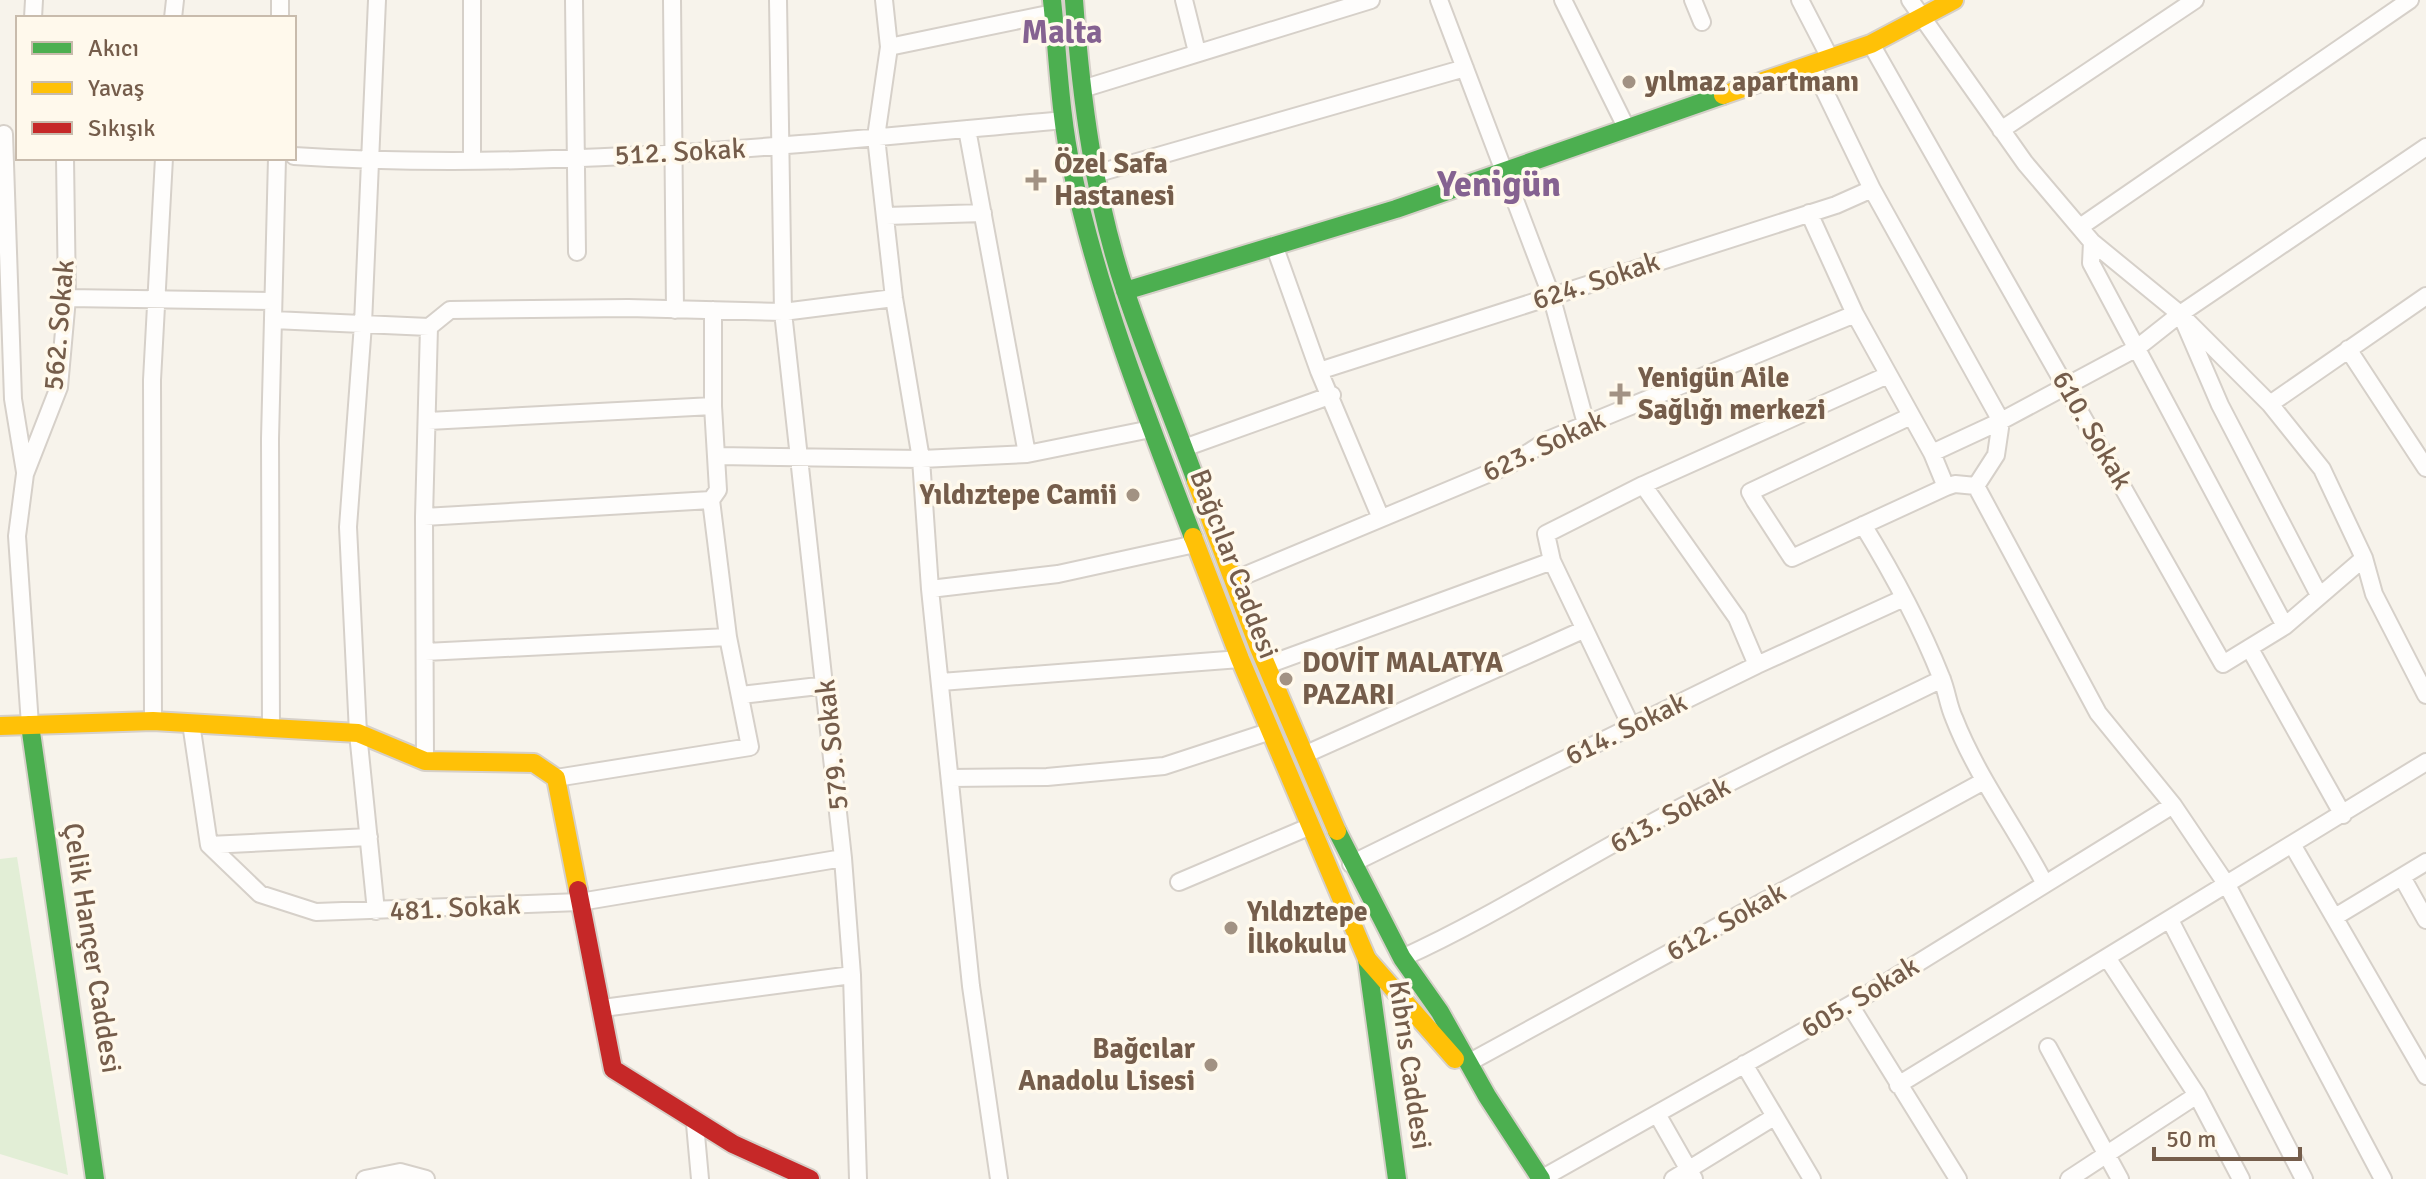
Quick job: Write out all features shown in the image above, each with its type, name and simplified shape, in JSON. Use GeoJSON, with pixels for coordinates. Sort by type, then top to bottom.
{"type":"FeatureCollection","features":[{"type":"Feature","properties":{"kind":"street"},"geometry":{"type":"LineString","coordinates":[[376,911],[358,733],[348,527],[372,161],[377,0]]}},
{"type":"Feature","properties":{"kind":"street"},"geometry":{"type":"LineString","coordinates":[[472,0],[472,160]]}},
{"type":"Feature","properties":{"kind":"street"},"geometry":{"type":"LineString","coordinates":[[574,0],[577,252]]}},
{"type":"Feature","properties":{"kind":"street"},"geometry":{"type":"LineString","coordinates":[[672,0],[675,310]]}},
{"type":"Feature","properties":{"kind":"street","name":"579. Sokak"},"geometry":{"type":"LineString","coordinates":[[778,0],[783,312],[827,685],[843,858],[852,975],[858,1179]]}},
{"type":"Feature","properties":{"kind":"street"},"geometry":{"type":"LineString","coordinates":[[884,0],[889,47],[876,137],[894,298],[921,459],[930,589],[971,986],[999,1179]]}},
{"type":"Feature","properties":{"kind":"street","name":"Bağcılar Caddesi"},"geometry":{"type":"LineString","coordinates":[[1074,0],[1082,89],[1095,174],[1125,291],[1267,665],[1351,864],[1402,958],[1440,1012],[1487,1096],[1541,1179]]}},
{"type":"Feature","properties":{"kind":"street"},"geometry":{"type":"LineString","coordinates":[[1082,89],[1371,0]]}},
{"type":"Feature","properties":{"kind":"street"},"geometry":{"type":"LineString","coordinates":[[1439,0],[1551,295],[1586,424]]}},
{"type":"Feature","properties":{"kind":"street"},"geometry":{"type":"LineString","coordinates":[[1563,0],[1626,127]]}},
{"type":"Feature","properties":{"kind":"street"},"geometry":{"type":"LineString","coordinates":[[1693,0],[1702,22]]}},
{"type":"Feature","properties":{"kind":"street"},"geometry":{"type":"LineString","coordinates":[[1800,0],[1872,189],[2001,421],[1996,455],[1976,486]]}},
{"type":"Feature","properties":{"kind":"street"},"geometry":{"type":"LineString","coordinates":[[1910,0],[2001,130],[2092,242],[2180,314],[2270,404],[2322,469],[2364,558],[2374,594],[2426,695]]}},
{"type":"Feature","properties":{"kind":"street"},"geometry":{"type":"LineString","coordinates":[[1125,291],[1396,209],[1871,44],[1954,0]]}},
{"type":"Feature","properties":{"kind":"street"},"geometry":{"type":"LineString","coordinates":[[2001,130],[2195,0]]}},
{"type":"Feature","properties":{"kind":"street"},"geometry":{"type":"LineString","coordinates":[[2080,227],[2410,0]]}},
{"type":"Feature","properties":{"kind":"street"},"geometry":{"type":"LineString","coordinates":[[1186,1],[1197,52]]}},
{"type":"Feature","properties":{"kind":"street"},"geometry":{"type":"LineString","coordinates":[[889,47],[1053,7]]}},
{"type":"Feature","properties":{"kind":"street","name":"Bağcılar Caddesi"},"geometry":{"type":"LineString","coordinates":[[1053,7],[1071,168],[1095,259],[1151,429],[1240,659],[1367,959],[1487,1096]]}},
{"type":"Feature","properties":{"kind":"street","name":"610. Sokak"},"geometry":{"type":"LineString","coordinates":[[1871,44],[2223,664],[2285,626],[2364,558]]}},
{"type":"Feature","properties":{"kind":"street"},"geometry":{"type":"LineString","coordinates":[[1095,174],[1465,68]]}},
{"type":"Feature","properties":{"kind":"street","name":"512. Sokak"},"geometry":{"type":"LineString","coordinates":[[296,156],[372,161],[575,158],[919,136],[1064,120]]}},
{"type":"Feature","properties":{"kind":"street"},"geometry":{"type":"LineString","coordinates":[[967,129],[1027,454]]}},
{"type":"Feature","properties":{"kind":"street"},"geometry":{"type":"LineString","coordinates":[[7,134],[13,399],[25,474]]}},
{"type":"Feature","properties":{"kind":"street"},"geometry":{"type":"LineString","coordinates":[[1932,453],[2001,421],[2137,348],[2180,314],[2426,147]]}},
{"type":"Feature","properties":{"kind":"street","name":"562. Sokak"},"geometry":{"type":"LineString","coordinates":[[30,725],[8,536],[25,474],[59,387],[67,298],[65,160]]}},
{"type":"Feature","properties":{"kind":"street"},"geometry":{"type":"LineString","coordinates":[[153,721],[154,299],[164,160]]}},
{"type":"Feature","properties":{"kind":"street"},"geometry":{"type":"LineString","coordinates":[[271,728],[273,301],[277,160]]}},
{"type":"Feature","properties":{"kind":"street","name":"624. Sokak"},"geometry":{"type":"LineString","coordinates":[[1319,371],[1809,213],[1872,189]]}},
{"type":"Feature","properties":{"kind":"street"},"geometry":{"type":"LineString","coordinates":[[886,216],[983,213]]}},
{"type":"Feature","properties":{"kind":"street"},"geometry":{"type":"LineString","coordinates":[[1809,213],[1855,314],[1932,453],[1946,487]]}},
{"type":"Feature","properties":{"kind":"street"},"geometry":{"type":"LineString","coordinates":[[2092,242],[2091,263],[2285,626]]}},
{"type":"Feature","properties":{"kind":"street"},"geometry":{"type":"LineString","coordinates":[[1274,245],[1319,371],[1332,395],[1380,516]]}},
{"type":"Feature","properties":{"kind":"street"},"geometry":{"type":"LineString","coordinates":[[2270,404],[2426,296]]}},
{"type":"Feature","properties":{"kind":"street"},"geometry":{"type":"LineString","coordinates":[[67,298],[273,301]]}},
{"type":"Feature","properties":{"kind":"street"},"geometry":{"type":"LineString","coordinates":[[273,320],[429,327],[450,310],[783,312],[894,298]]}},
{"type":"Feature","properties":{"kind":"street"},"geometry":{"type":"LineString","coordinates":[[0,726],[153,721],[358,733],[425,761],[534,763],[556,778],[750,747],[728,637],[711,500],[718,490],[713,406],[713,310]]}},
{"type":"Feature","properties":{"kind":"street","name":"623. Sokak"},"geometry":{"type":"LineString","coordinates":[[1234,580],[1380,516],[1509,465],[1548,440],[1855,314]]}},
{"type":"Feature","properties":{"kind":"street"},"geometry":{"type":"LineString","coordinates":[[2180,314],[2220,405],[2319,595]]}},
{"type":"Feature","properties":{"kind":"street"},"geometry":{"type":"LineString","coordinates":[[425,761],[424,517],[429,327]]}},
{"type":"Feature","properties":{"kind":"street"},"geometry":{"type":"LineString","coordinates":[[2348,349],[2426,468]]}},
{"type":"Feature","properties":{"kind":"street"},"geometry":{"type":"LineString","coordinates":[[1631,726],[1552,561],[1546,534],[1643,485],[1888,375]]}},
{"type":"Feature","properties":{"kind":"street"},"geometry":{"type":"LineString","coordinates":[[1184,448],[1332,395]]}},
{"type":"Feature","properties":{"kind":"street"},"geometry":{"type":"LineString","coordinates":[[428,421],[713,406]]}},
{"type":"Feature","properties":{"kind":"street"},"geometry":{"type":"LineString","coordinates":[[1911,416],[1750,492],[1792,558],[1946,487],[1955,484],[1976,486]]}},
{"type":"Feature","properties":{"kind":"street"},"geometry":{"type":"LineString","coordinates":[[718,456],[921,459],[1027,454],[1151,429]]}},
{"type":"Feature","properties":{"kind":"street"},"geometry":{"type":"LineString","coordinates":[[1643,485],[1737,618],[1757,665]]}},
{"type":"Feature","properties":{"kind":"street"},"geometry":{"type":"LineString","coordinates":[[1976,486],[2098,713],[2173,805],[2227,885],[2383,1179]]}},
{"type":"Feature","properties":{"kind":"street"},"geometry":{"type":"LineString","coordinates":[[424,517],[711,500]]}},
{"type":"Feature","properties":{"kind":"street"},"geometry":{"type":"LineString","coordinates":[[1863,525],[1899,584],[1942,679],[1953,717],[1984,781],[2016,828],[2045,884]]}},
{"type":"Feature","properties":{"kind":"street"},"geometry":{"type":"LineString","coordinates":[[930,589],[1058,574],[1195,544]]}},
{"type":"Feature","properties":{"kind":"street"},"geometry":{"type":"LineString","coordinates":[[1267,665],[1552,561]]}},
{"type":"Feature","properties":{"kind":"street","name":"614. Sokak"},"geometry":{"type":"LineString","coordinates":[[1351,864],[1757,665],[1904,598]]}},
{"type":"Feature","properties":{"kind":"street"},"geometry":{"type":"LineString","coordinates":[[1304,755],[1583,630]]}},
{"type":"Feature","properties":{"kind":"street"},"geometry":{"type":"LineString","coordinates":[[425,652],[728,637]]}},
{"type":"Feature","properties":{"kind":"street"},"geometry":{"type":"LineString","coordinates":[[2250,649],[2343,815]]}},
{"type":"Feature","properties":{"kind":"street"},"geometry":{"type":"LineString","coordinates":[[941,682],[1240,659]]}},
{"type":"Feature","properties":{"kind":"street","name":"613. Sokak"},"geometry":{"type":"LineString","coordinates":[[1402,958],[1466,929],[1499,906],[1695,800],[1942,679]]}},
{"type":"Feature","properties":{"kind":"street"},"geometry":{"type":"LineString","coordinates":[[741,695],[827,685]]}},
{"type":"Feature","properties":{"kind":"street"},"geometry":{"type":"LineString","coordinates":[[191,723],[209,845],[369,837]]}},
{"type":"Feature","properties":{"kind":"street","name":"Çelik Hançer Caddesi"},"geometry":{"type":"LineString","coordinates":[[30,725],[95,1179]]}},
{"type":"Feature","properties":{"kind":"street"},"geometry":{"type":"LineString","coordinates":[[950,778],[1047,777],[1164,766],[1271,731]]}},
{"type":"Feature","properties":{"kind":"street"},"geometry":{"type":"LineString","coordinates":[[1898,1085],[2426,762]]}},
{"type":"Feature","properties":{"kind":"street"},"geometry":{"type":"LineString","coordinates":[[556,778],[613,1069],[695,1124],[771,1165],[810,1179]]}},
{"type":"Feature","properties":{"kind":"street","name":"612. Sokak"},"geometry":{"type":"LineString","coordinates":[[1468,1063],[1984,781]]}},
{"type":"Feature","properties":{"kind":"street","name":"605. Sokak"},"geometry":{"type":"LineString","coordinates":[[1541,1179],[1850,1005],[2173,805]]}},
{"type":"Feature","properties":{"kind":"street"},"geometry":{"type":"LineString","coordinates":[[1179,882],[1311,826]]}},
{"type":"Feature","properties":{"kind":"street","name":"481. Sokak"},"geometry":{"type":"LineString","coordinates":[[209,845],[260,894],[316,912],[580,902],[843,858]]}},
{"type":"Feature","properties":{"kind":"street"},"geometry":{"type":"LineString","coordinates":[[2293,846],[2393,1025],[2426,1076]]}},
{"type":"Feature","properties":{"kind":"street"},"geometry":{"type":"LineString","coordinates":[[2335,917],[2426,862]]}},
{"type":"Feature","properties":{"kind":"street"},"geometry":{"type":"LineString","coordinates":[[2402,877],[2426,920]]}},
{"type":"Feature","properties":{"kind":"street"},"geometry":{"type":"LineString","coordinates":[[2170,920],[2304,1179]]}},
{"type":"Feature","properties":{"kind":"street","name":"Kıbrıs Caddesi"},"geometry":{"type":"LineString","coordinates":[[1367,959],[1397,1179]]}},
{"type":"Feature","properties":{"kind":"street"},"geometry":{"type":"LineString","coordinates":[[2108,959],[2197,1095],[2241,1179]]}},
{"type":"Feature","properties":{"kind":"street"},"geometry":{"type":"LineString","coordinates":[[603,1008],[852,975]]}},
{"type":"Feature","properties":{"kind":"street"},"geometry":{"type":"LineString","coordinates":[[1850,1005],[1953,1177]]}},
{"type":"Feature","properties":{"kind":"street"},"geometry":{"type":"LineString","coordinates":[[2048,1047],[2120,1179]]}},
{"type":"Feature","properties":{"kind":"street"},"geometry":{"type":"LineString","coordinates":[[1744,1064],[1812,1179]]}},
{"type":"Feature","properties":{"kind":"street"},"geometry":{"type":"LineString","coordinates":[[2069,1179],[2197,1095]]}},
{"type":"Feature","properties":{"kind":"street"},"geometry":{"type":"LineString","coordinates":[[1657,1114],[1691,1174]]}},
{"type":"Feature","properties":{"kind":"street"},"geometry":{"type":"LineString","coordinates":[[1673,1179],[1691,1174],[1774,1117]]}},
{"type":"Feature","properties":{"kind":"street"},"geometry":{"type":"LineString","coordinates":[[695,1124],[700,1179]]}},
{"type":"Feature","properties":{"kind":"street"},"geometry":{"type":"LineString","coordinates":[[365,1179],[400,1172],[426,1179]]}},
{"type":"Feature","properties":{"kind":"green space"},"geometry":{"type":"Polygon","coordinates":[[[17,857],[68,1175],[0,1154],[0,859],[17,857]]]}},
{"type":"Feature","properties":{"kind":"traffic: fast"},"geometry":{"type":"LineString","coordinates":[[1052,0],[1065,129],[1083,217],[1125,356],[1193,537]]}},
{"type":"Feature","properties":{"kind":"traffic: fast"},"geometry":{"type":"LineString","coordinates":[[1074,0],[1085,111],[1105,221],[1134,317],[1196,481]]}},
{"type":"Feature","properties":{"kind":"traffic: fast"},"geometry":{"type":"LineString","coordinates":[[1125,291],[1396,209],[1723,95]]}},
{"type":"Feature","properties":{"kind":"traffic: fast"},"geometry":{"type":"LineString","coordinates":[[30,725],[95,1179]]}},
{"type":"Feature","properties":{"kind":"traffic: fast"},"geometry":{"type":"LineString","coordinates":[[1337,831],[1402,958],[1440,1012],[1487,1096],[1541,1179]]}},
{"type":"Feature","properties":{"kind":"traffic: fast"},"geometry":{"type":"LineString","coordinates":[[1367,959],[1397,1179]]}},
{"type":"Feature","properties":{"kind":"traffic: slow"},"geometry":{"type":"LineString","coordinates":[[1723,95],[1871,44],[1954,0]]}},
{"type":"Feature","properties":{"kind":"traffic: slow"},"geometry":{"type":"LineString","coordinates":[[1196,481],[1259,648],[1337,831]]}},
{"type":"Feature","properties":{"kind":"traffic: slow"},"geometry":{"type":"LineString","coordinates":[[1193,537],[1240,659],[1367,959],[1455,1059]]}},
{"type":"Feature","properties":{"kind":"traffic: slow"},"geometry":{"type":"LineString","coordinates":[[0,726],[153,721],[358,733],[425,761],[534,763],[556,778],[578,890]]}},
{"type":"Feature","properties":{"kind":"traffic: jam"},"geometry":{"type":"LineString","coordinates":[[578,890],[613,1069],[733,1144],[810,1179]]}},
{"type":"Feature","properties":{"kind":"place","name":"yılmaz apartmanı"},"geometry":{"type":"Point","coordinates":[1629,82]}},
{"type":"Feature","properties":{"kind":"place","name":"Özel Safa Hastanesi"},"geometry":{"type":"Point","coordinates":[1036,180]}},
{"type":"Feature","properties":{"kind":"place","name":"Yenigün Aile Sağlığı merkezi"},"geometry":{"type":"Point","coordinates":[1620,394]}},
{"type":"Feature","properties":{"kind":"place","name":"Yıldıztepe Camii"},"geometry":{"type":"Point","coordinates":[1133,495]}},
{"type":"Feature","properties":{"kind":"place","name":"DOVİT MALATYA PAZARI"},"geometry":{"type":"Point","coordinates":[1286,679]}},
{"type":"Feature","properties":{"kind":"place","name":"Yıldıztepe İlkokulu"},"geometry":{"type":"Point","coordinates":[1231,928]}},
{"type":"Feature","properties":{"kind":"place","name":"Bağcılar Anadolu Lisesi"},"geometry":{"type":"Point","coordinates":[1211,1065]}},
{"type":"Feature","properties":{"kind":"district","name":"Malta"},"geometry":{"type":"Point","coordinates":[1062,32]}},
{"type":"Feature","properties":{"kind":"district","name":"Yenigün"},"geometry":{"type":"Point","coordinates":[1499,184]}}]}
